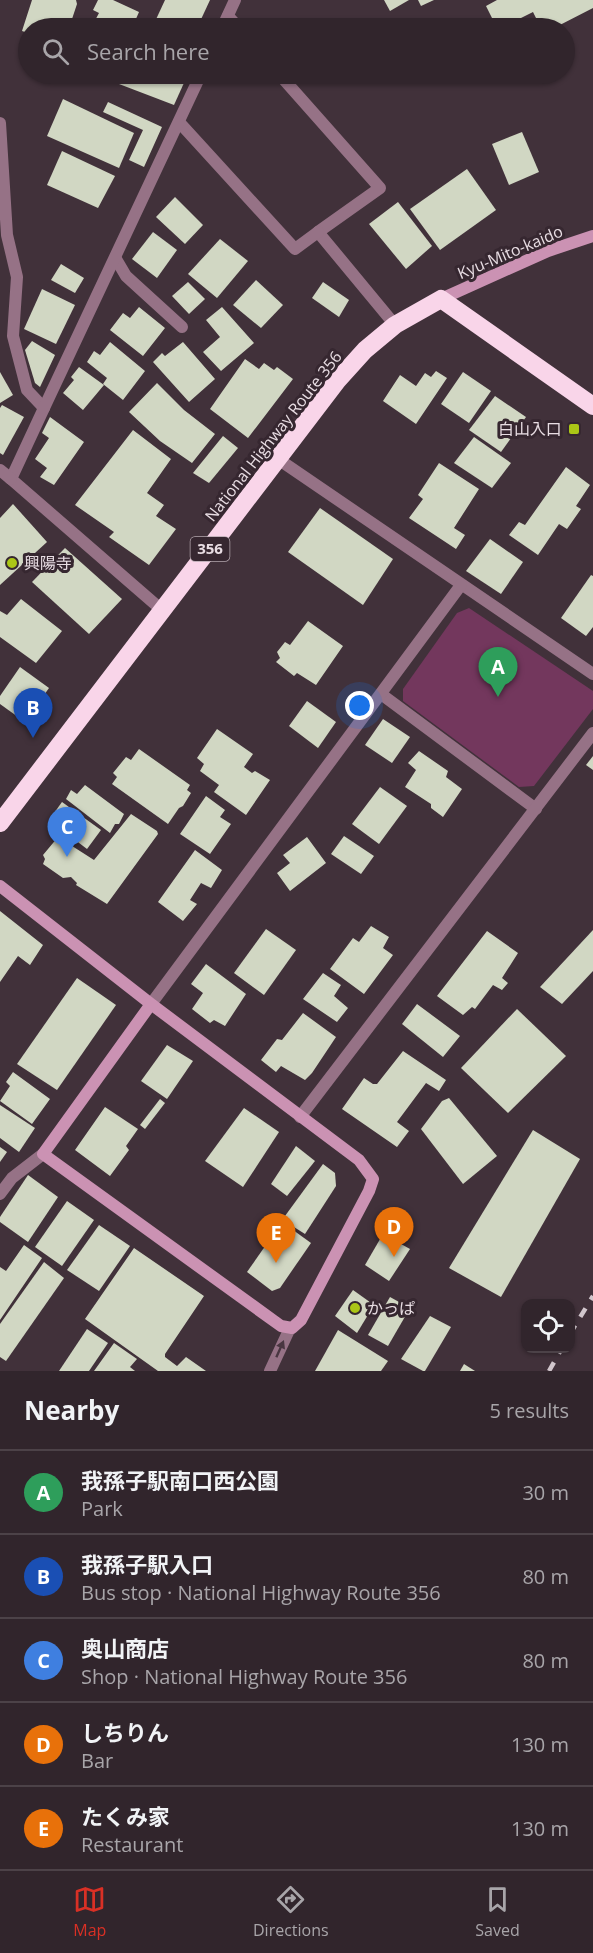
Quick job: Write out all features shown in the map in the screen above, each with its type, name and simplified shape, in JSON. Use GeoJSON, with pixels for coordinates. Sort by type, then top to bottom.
{"type":"FeatureCollection","features":[{"type":"Feature","properties":{"kind":"highway","name":"National Highway Route 356"},"geometry":{"type":"LineString","coordinates":[[0,823],[337,381],[365,350],[395,325],[441,299]]}},
{"type":"Feature","properties":{"kind":"highway"},"geometry":{"type":"LineString","coordinates":[[441,299],[593,406]]}},
{"type":"Feature","properties":{"kind":"street"},"geometry":{"type":"LineString","coordinates":[[228,16],[235,0]]}},
{"type":"Feature","properties":{"kind":"street"},"geometry":{"type":"LineString","coordinates":[[12,479],[196,84]]}},
{"type":"Feature","properties":{"kind":"street"},"geometry":{"type":"LineString","coordinates":[[179,122],[295,249],[380,188],[288,84]]}},
{"type":"Feature","properties":{"kind":"street"},"geometry":{"type":"LineString","coordinates":[[0,123],[7,235],[17,277],[13,336],[27,390],[44,408]]}},
{"type":"Feature","properties":{"kind":"street"},"geometry":{"type":"LineString","coordinates":[[318,232],[395,325]]}},
{"type":"Feature","properties":{"kind":"street","name":"Kyu-Mito-kaido"},"geometry":{"type":"LineString","coordinates":[[441,299],[548,251],[593,236]]}},
{"type":"Feature","properties":{"kind":"street"},"geometry":{"type":"LineString","coordinates":[[116,259],[126,276],[182,327]]}},
{"type":"Feature","properties":{"kind":"street"},"geometry":{"type":"LineString","coordinates":[[278,459],[593,674]]}},
{"type":"Feature","properties":{"kind":"street"},"geometry":{"type":"LineString","coordinates":[[0,470],[163,611]]}},
{"type":"Feature","properties":{"kind":"street"},"geometry":{"type":"LineString","coordinates":[[0,1194],[12,1178],[43,1154],[461,585]]}},
{"type":"Feature","properties":{"kind":"street"},"geometry":{"type":"LineString","coordinates":[[381,694],[536,809]]}},
{"type":"Feature","properties":{"kind":"street"},"geometry":{"type":"LineString","coordinates":[[300,1117],[593,733]]}},
{"type":"Feature","properties":{"kind":"street"},"geometry":{"type":"LineString","coordinates":[[0,886],[151,1004],[359,1160],[373,1179],[369,1191],[301,1320],[292,1329],[281,1326],[43,1154]]}},
{"type":"Feature","properties":{"kind":"street"},"geometry":{"type":"LineString","coordinates":[[270,1371],[290,1328]]}},
{"type":"Feature","properties":{"kind":"shaded area"},"geometry":{"type":"Polygon","coordinates":[[[469,608],[593,691],[593,709],[534,786],[519,787],[403,701],[403,689],[457,613],[469,608]]]}},
{"type":"Feature","properties":{"kind":"building"},"geometry":{"type":"Polygon","coordinates":[[[32,0],[76,0],[72,18],[26,18],[32,0]]]}},
{"type":"Feature","properties":{"kind":"building"},"geometry":{"type":"Polygon","coordinates":[[[98,0],[113,0],[139,12],[136,18],[96,18],[99,13],[93,10],[98,0]]]}},
{"type":"Feature","properties":{"kind":"building"},"geometry":{"type":"Polygon","coordinates":[[[165,0],[210,0],[202,18],[157,18],[165,0]]]}},
{"type":"Feature","properties":{"kind":"building"},"geometry":{"type":"Polygon","coordinates":[[[384,0],[409,0],[390,11],[384,0]]]}},
{"type":"Feature","properties":{"kind":"building"},"geometry":{"type":"Polygon","coordinates":[[[418,0],[434,0],[421,6],[418,0]]]}},
{"type":"Feature","properties":{"kind":"building"},"geometry":{"type":"Polygon","coordinates":[[[497,0],[593,0],[593,8],[574,18],[536,18],[533,12],[521,18],[492,18],[486,6],[497,0]]]}},
{"type":"Feature","properties":{"kind":"building"},"geometry":{"type":"Polygon","coordinates":[[[119,84],[183,84],[174,105],[119,84]]]}},
{"type":"Feature","properties":{"kind":"building"},"geometry":{"type":"Polygon","coordinates":[[[63,99],[134,133],[119,168],[47,136],[63,99]]]}},
{"type":"Feature","properties":{"kind":"building"},"geometry":{"type":"Polygon","coordinates":[[[108,102],[162,127],[144,167],[129,160],[143,130],[103,112],[108,102]]]}},
{"type":"Feature","properties":{"kind":"building"},"geometry":{"type":"Polygon","coordinates":[[[522,132],[539,172],[509,185],[492,144],[522,132]]]}},
{"type":"Feature","properties":{"kind":"building"},"geometry":{"type":"Polygon","coordinates":[[[62,151],[115,176],[98,208],[47,185],[62,151]]]}},
{"type":"Feature","properties":{"kind":"building"},"geometry":{"type":"Polygon","coordinates":[[[467,169],[496,210],[440,250],[410,209],[467,169]]]}},
{"type":"Feature","properties":{"kind":"building"},"geometry":{"type":"Polygon","coordinates":[[[175,197],[203,225],[185,244],[156,217],[175,197]]]}},
{"type":"Feature","properties":{"kind":"building"},"geometry":{"type":"Polygon","coordinates":[[[398,202],[432,246],[406,269],[369,224],[398,202]]]}},
{"type":"Feature","properties":{"kind":"building"},"geometry":{"type":"Polygon","coordinates":[[[153,232],[177,250],[157,278],[132,259],[153,232]]]}},
{"type":"Feature","properties":{"kind":"building"},"geometry":{"type":"Polygon","coordinates":[[[220,239],[248,261],[217,298],[188,274],[220,239]]]}},
{"type":"Feature","properties":{"kind":"building"},"geometry":{"type":"Polygon","coordinates":[[[61,264],[84,278],[75,293],[51,280],[61,264]]]}},
{"type":"Feature","properties":{"kind":"building"},"geometry":{"type":"Polygon","coordinates":[[[256,280],[283,305],[261,328],[233,305],[256,280]]]}},
{"type":"Feature","properties":{"kind":"building"},"geometry":{"type":"Polygon","coordinates":[[[188,282],[205,299],[189,314],[172,296],[188,282]]]}},
{"type":"Feature","properties":{"kind":"building"},"geometry":{"type":"Polygon","coordinates":[[[323,282],[349,300],[339,317],[312,298],[323,282]]]}},
{"type":"Feature","properties":{"kind":"building"},"geometry":{"type":"Polygon","coordinates":[[[42,289],[75,305],[56,344],[24,329],[42,289]]]}},
{"type":"Feature","properties":{"kind":"building"},"geometry":{"type":"Polygon","coordinates":[[[139,307],[165,328],[143,356],[110,330],[123,313],[130,318],[139,307]]]}},
{"type":"Feature","properties":{"kind":"building"},"geometry":{"type":"Polygon","coordinates":[[[222,307],[254,343],[221,371],[203,352],[220,337],[206,320],[222,307]]]}},
{"type":"Feature","properties":{"kind":"building"},"geometry":{"type":"Polygon","coordinates":[[[32,341],[55,355],[40,387],[35,383],[25,350],[32,341]]]}},
{"type":"Feature","properties":{"kind":"building"},"geometry":{"type":"Polygon","coordinates":[[[110,342],[145,371],[123,400],[103,384],[107,378],[87,362],[94,351],[100,355],[110,342]]]}},
{"type":"Feature","properties":{"kind":"building"},"geometry":{"type":"Polygon","coordinates":[[[183,342],[215,379],[189,402],[153,362],[162,353],[165,356],[183,342]]]}},
{"type":"Feature","properties":{"kind":"building"},"geometry":{"type":"Polygon","coordinates":[[[245,359],[259,369],[264,363],[274,370],[277,367],[293,379],[248,438],[210,409],[245,359]]]}},
{"type":"Feature","properties":{"kind":"building"},"geometry":{"type":"Polygon","coordinates":[[[79,367],[104,385],[83,410],[63,393],[74,380],[71,377],[79,367]]]}},
{"type":"Feature","properties":{"kind":"building"},"geometry":{"type":"Polygon","coordinates":[[[436,371],[447,378],[416,424],[383,401],[400,375],[416,386],[425,373],[431,377],[436,371]]]}},
{"type":"Feature","properties":{"kind":"building"},"geometry":{"type":"Polygon","coordinates":[[[0,372],[13,395],[0,403],[0,372]]]}},
{"type":"Feature","properties":{"kind":"building"},"geometry":{"type":"Polygon","coordinates":[[[463,372],[491,391],[469,423],[441,404],[463,372]]]}},
{"type":"Feature","properties":{"kind":"building"},"geometry":{"type":"Polygon","coordinates":[[[157,383],[184,410],[215,434],[192,463],[160,441],[129,412],[157,383]]]}},
{"type":"Feature","properties":{"kind":"building"},"geometry":{"type":"Polygon","coordinates":[[[495,396],[526,417],[501,452],[469,430],[495,396]]]}},
{"type":"Feature","properties":{"kind":"building"},"geometry":{"type":"Polygon","coordinates":[[[2,405],[24,417],[3,455],[0,453],[0,408],[2,405]]]}},
{"type":"Feature","properties":{"kind":"building"},"geometry":{"type":"Polygon","coordinates":[[[50,417],[84,442],[54,485],[40,477],[47,468],[35,459],[49,438],[42,433],[50,417]]]}},
{"type":"Feature","properties":{"kind":"building"},"geometry":{"type":"Polygon","coordinates":[[[133,430],[171,459],[147,493],[164,505],[156,516],[176,529],[149,565],[109,537],[114,532],[75,505],[133,430]]]}},
{"type":"Feature","properties":{"kind":"building"},"geometry":{"type":"Polygon","coordinates":[[[223,436],[238,448],[209,483],[193,473],[223,436]]]}},
{"type":"Feature","properties":{"kind":"building"},"geometry":{"type":"Polygon","coordinates":[[[474,437],[511,463],[492,488],[454,463],[474,437]]]}},
{"type":"Feature","properties":{"kind":"building"},"geometry":{"type":"Polygon","coordinates":[[[439,463],[479,489],[454,528],[465,535],[456,549],[409,518],[423,499],[418,495],[439,463]]]}},
{"type":"Feature","properties":{"kind":"building"},"geometry":{"type":"Polygon","coordinates":[[[566,467],[590,485],[576,506],[581,509],[567,529],[559,524],[538,555],[509,535],[519,522],[525,525],[566,467]]]}},
{"type":"Feature","properties":{"kind":"building","name":"興陽寺"},"geometry":{"type":"Polygon","coordinates":[[[13,504],[47,542],[0,585],[0,518],[13,504]]]}},
{"type":"Feature","properties":{"kind":"building"},"geometry":{"type":"Polygon","coordinates":[[[320,508],[393,559],[363,605],[288,552],[320,508]]]}},
{"type":"Feature","properties":{"kind":"building"},"geometry":{"type":"Polygon","coordinates":[[[490,539],[523,562],[501,594],[466,571],[490,539]]]}},
{"type":"Feature","properties":{"kind":"building"},"geometry":{"type":"Polygon","coordinates":[[[65,548],[122,599],[89,634],[32,582],[65,548]]]}},
{"type":"Feature","properties":{"kind":"building"},"geometry":{"type":"Polygon","coordinates":[[[591,575],[593,576],[593,627],[586,636],[561,618],[591,575]]]}},
{"type":"Feature","properties":{"kind":"building"},"geometry":{"type":"Polygon","coordinates":[[[21,599],[62,631],[36,663],[0,637],[0,611],[7,615],[21,599]]]}},
{"type":"Feature","properties":{"kind":"building"},"geometry":{"type":"Polygon","coordinates":[[[308,621],[343,646],[316,685],[297,673],[294,676],[276,662],[280,658],[277,652],[285,642],[290,645],[308,621]]]}},
{"type":"Feature","properties":{"kind":"building"},"geometry":{"type":"Polygon","coordinates":[[[20,667],[49,688],[25,722],[0,704],[0,696],[20,667]]]}},
{"type":"Feature","properties":{"kind":"building"},"geometry":{"type":"Polygon","coordinates":[[[307,701],[336,722],[318,748],[289,726],[307,701]]]}},
{"type":"Feature","properties":{"kind":"building"},"geometry":{"type":"Polygon","coordinates":[[[383,719],[410,737],[392,763],[365,745],[383,719]]]}},
{"type":"Feature","properties":{"kind":"building"},"geometry":{"type":"Polygon","coordinates":[[[217,729],[253,754],[244,767],[270,780],[246,815],[214,792],[219,785],[200,771],[204,764],[197,758],[217,729]]]}},
{"type":"Feature","properties":{"kind":"building"},"geometry":{"type":"Polygon","coordinates":[[[139,749],[190,785],[187,790],[191,793],[168,824],[112,784],[117,777],[113,773],[126,757],[131,760],[139,749]]]}},
{"type":"Feature","properties":{"kind":"building"},"geometry":{"type":"Polygon","coordinates":[[[419,751],[448,771],[446,777],[462,789],[443,817],[431,808],[431,804],[405,787],[416,770],[408,763],[419,751]]]}},
{"type":"Feature","properties":{"kind":"building"},"geometry":{"type":"Polygon","coordinates":[[[593,756],[593,770],[586,765],[593,756]]]}},
{"type":"Feature","properties":{"kind":"building"},"geometry":{"type":"Polygon","coordinates":[[[85,785],[124,814],[119,824],[115,824],[110,833],[66,799],[71,790],[77,794],[85,785]]]}},
{"type":"Feature","properties":{"kind":"building"},"geometry":{"type":"Polygon","coordinates":[[[380,787],[407,806],[379,844],[352,824],[380,787]]]}},
{"type":"Feature","properties":{"kind":"building"},"geometry":{"type":"Polygon","coordinates":[[[206,796],[225,810],[220,817],[231,824],[210,854],[180,834],[206,796]]]}},
{"type":"Feature","properties":{"kind":"building"},"geometry":{"type":"Polygon","coordinates":[[[62,802],[101,830],[87,849],[49,820],[62,802]]]}},
{"type":"Feature","properties":{"kind":"building"},"geometry":{"type":"Polygon","coordinates":[[[131,814],[157,831],[158,834],[107,904],[76,885],[77,883],[71,877],[63,878],[43,864],[45,859],[43,855],[58,837],[94,860],[131,814]]]}},
{"type":"Feature","properties":{"kind":"building"},"geometry":{"type":"Polygon","coordinates":[[[344,836],[374,856],[361,874],[331,854],[344,836]]]}},
{"type":"Feature","properties":{"kind":"building"},"geometry":{"type":"Polygon","coordinates":[[[307,837],[326,863],[290,891],[277,873],[290,863],[283,855],[307,837]]]}},
{"type":"Feature","properties":{"kind":"building"},"geometry":{"type":"Polygon","coordinates":[[[195,850],[222,870],[211,888],[201,883],[190,900],[197,904],[183,921],[158,902],[195,850]]]}},
{"type":"Feature","properties":{"kind":"building"},"geometry":{"type":"Polygon","coordinates":[[[0,911],[43,945],[30,965],[18,956],[0,982],[0,911]]]}},
{"type":"Feature","properties":{"kind":"building"},"geometry":{"type":"Polygon","coordinates":[[[371,926],[389,937],[383,948],[393,955],[364,994],[330,969],[353,938],[359,942],[371,926]]]}},
{"type":"Feature","properties":{"kind":"building"},"geometry":{"type":"Polygon","coordinates":[[[266,929],[296,950],[264,995],[234,973],[266,929]]]}},
{"type":"Feature","properties":{"kind":"building"},"geometry":{"type":"Polygon","coordinates":[[[593,930],[593,971],[562,1004],[540,987],[593,930]]]}},
{"type":"Feature","properties":{"kind":"building"},"geometry":{"type":"Polygon","coordinates":[[[487,931],[518,953],[502,978],[508,983],[502,990],[493,985],[475,1009],[472,1007],[463,1015],[437,996],[487,931]]]}},
{"type":"Feature","properties":{"kind":"building"},"geometry":{"type":"Polygon","coordinates":[[[206,964],[246,994],[225,1026],[214,1020],[210,1023],[192,1009],[203,993],[191,984],[206,964]]]}},
{"type":"Feature","properties":{"kind":"building"},"geometry":{"type":"Polygon","coordinates":[[[323,973],[341,985],[334,996],[348,1008],[337,1022],[303,999],[323,973]]]}},
{"type":"Feature","properties":{"kind":"building"},"geometry":{"type":"Polygon","coordinates":[[[77,978],[116,1005],[57,1090],[17,1064],[77,978]]]}},
{"type":"Feature","properties":{"kind":"building"},"geometry":{"type":"Polygon","coordinates":[[[417,1004],[460,1036],[443,1057],[402,1024],[417,1004]]]}},
{"type":"Feature","properties":{"kind":"building"},"geometry":{"type":"Polygon","coordinates":[[[517,1009],[566,1056],[508,1113],[461,1068],[517,1009]]]}},
{"type":"Feature","properties":{"kind":"building"},"geometry":{"type":"Polygon","coordinates":[[[303,1013],[336,1037],[305,1080],[281,1066],[276,1072],[261,1060],[277,1039],[282,1040],[303,1013]]]}},
{"type":"Feature","properties":{"kind":"building"},"geometry":{"type":"Polygon","coordinates":[[[167,1045],[193,1061],[167,1099],[141,1081],[167,1045]]]}},
{"type":"Feature","properties":{"kind":"building"},"geometry":{"type":"Polygon","coordinates":[[[403,1051],[446,1080],[439,1091],[426,1083],[397,1122],[409,1131],[397,1147],[342,1109],[364,1078],[377,1084],[403,1051]]]}},
{"type":"Feature","properties":{"kind":"building"},"geometry":{"type":"Polygon","coordinates":[[[13,1072],[50,1099],[32,1124],[0,1101],[10,1086],[6,1082],[13,1072]]]}},
{"type":"Feature","properties":{"kind":"building"},"geometry":{"type":"Polygon","coordinates":[[[449,1098],[497,1156],[463,1184],[421,1129],[442,1101],[449,1098]]]}},
{"type":"Feature","properties":{"kind":"building"},"geometry":{"type":"Polygon","coordinates":[[[160,1099],[165,1103],[145,1129],[140,1125],[160,1099]]]}},
{"type":"Feature","properties":{"kind":"building"},"geometry":{"type":"Polygon","coordinates":[[[0,1105],[35,1128],[19,1152],[0,1138],[0,1105]]]}},
{"type":"Feature","properties":{"kind":"building"},"geometry":{"type":"Polygon","coordinates":[[[105,1107],[138,1129],[126,1146],[129,1150],[110,1176],[75,1150],[105,1107]]]}},
{"type":"Feature","properties":{"kind":"building"},"geometry":{"type":"Polygon","coordinates":[[[244,1108],[279,1132],[243,1187],[205,1161],[244,1108]]]}},
{"type":"Feature","properties":{"kind":"building"},"geometry":{"type":"Polygon","coordinates":[[[533,1130],[580,1159],[501,1297],[449,1268],[533,1130]]]}},
{"type":"Feature","properties":{"kind":"building"},"geometry":{"type":"Polygon","coordinates":[[[296,1146],[315,1161],[287,1196],[271,1184],[296,1146]]]}},
{"type":"Feature","properties":{"kind":"building"},"geometry":{"type":"Polygon","coordinates":[[[0,1147],[7,1152],[0,1162],[0,1147]]]}},
{"type":"Feature","properties":{"kind":"building"},"geometry":{"type":"Polygon","coordinates":[[[323,1164],[335,1173],[336,1186],[305,1234],[286,1222],[285,1216],[323,1164]]]}},
{"type":"Feature","properties":{"kind":"building"},"geometry":{"type":"Polygon","coordinates":[[[28,1175],[58,1197],[28,1242],[0,1222],[0,1217],[28,1175]]]}},
{"type":"Feature","properties":{"kind":"building"},"geometry":{"type":"Polygon","coordinates":[[[67,1201],[94,1220],[62,1266],[35,1247],[67,1201]]]}},
{"type":"Feature","properties":{"kind":"building"},"geometry":{"type":"Polygon","coordinates":[[[282,1222],[311,1243],[280,1288],[272,1291],[247,1272],[282,1222]]]}},
{"type":"Feature","properties":{"kind":"building"},"geometry":{"type":"Polygon","coordinates":[[[99,1225],[130,1246],[99,1291],[67,1270],[99,1225]]]}},
{"type":"Feature","properties":{"kind":"building"},"geometry":{"type":"Polygon","coordinates":[[[383,1234],[410,1249],[389,1281],[365,1265],[383,1234]]]}},
{"type":"Feature","properties":{"kind":"building"},"geometry":{"type":"Polygon","coordinates":[[[24,1245],[42,1258],[0,1320],[0,1267],[6,1271],[24,1245]]]}},
{"type":"Feature","properties":{"kind":"building"},"geometry":{"type":"Polygon","coordinates":[[[134,1248],[204,1296],[165,1357],[177,1366],[186,1357],[206,1371],[158,1371],[85,1319],[134,1248]]]}},
{"type":"Feature","properties":{"kind":"building"},"geometry":{"type":"Polygon","coordinates":[[[44,1262],[64,1278],[6,1361],[0,1357],[0,1324],[44,1262]]]}},
{"type":"Feature","properties":{"kind":"building"},"geometry":{"type":"Polygon","coordinates":[[[353,1290],[374,1305],[357,1333],[335,1316],[353,1290]]]}},
{"type":"Feature","properties":{"kind":"building"},"geometry":{"type":"Polygon","coordinates":[[[390,1297],[410,1308],[388,1346],[368,1335],[390,1297]]]}},
{"type":"Feature","properties":{"kind":"building"},"geometry":{"type":"Polygon","coordinates":[[[430,1316],[451,1327],[423,1371],[401,1359],[430,1316]]]}},
{"type":"Feature","properties":{"kind":"building"},"geometry":{"type":"Polygon","coordinates":[[[87,1329],[108,1343],[89,1371],[59,1371],[87,1329]]]}},
{"type":"Feature","properties":{"kind":"building"},"geometry":{"type":"Polygon","coordinates":[[[338,1330],[388,1361],[381,1371],[315,1371],[338,1330]]]}},
{"type":"Feature","properties":{"kind":"building"},"geometry":{"type":"Polygon","coordinates":[[[114,1343],[137,1359],[130,1367],[135,1371],[94,1371],[114,1343]]]}},
{"type":"Feature","properties":{"kind":"building"},"geometry":{"type":"Polygon","coordinates":[[[464,1364],[475,1371],[460,1371],[464,1364]]]}},
{"type":"Feature","properties":{"kind":"railway"},"geometry":{"type":"LineString","coordinates":[[575,1326],[593,1296]]}},
{"type":"Feature","properties":{"kind":"railway"},"geometry":{"type":"LineString","coordinates":[[549,1371],[559,1353]]}},
{"type":"Feature","properties":{"kind":"place","name":"白山入口"},"geometry":{"type":"Point","coordinates":[574,429]}},
{"type":"Feature","properties":{"kind":"place","name":"興陽寺"},"geometry":{"type":"Point","coordinates":[12,563]}},
{"type":"Feature","properties":{"kind":"place","name":"我孫子駅南口西公園"},"geometry":{"type":"Point","coordinates":[498,697]}},
{"type":"Feature","properties":{"kind":"place","name":"我孫子駅入口"},"geometry":{"type":"Point","coordinates":[33,738]}},
{"type":"Feature","properties":{"kind":"place","name":"奥山商店"},"geometry":{"type":"Point","coordinates":[67,857]}},
{"type":"Feature","properties":{"kind":"place","name":"しちりん"},"geometry":{"type":"Point","coordinates":[394,1257]}},
{"type":"Feature","properties":{"kind":"place","name":"たくみ家"},"geometry":{"type":"Point","coordinates":[276,1263]}},
{"type":"Feature","properties":{"kind":"place","name":"かっぱ"},"geometry":{"type":"Point","coordinates":[355,1308]}}]}
